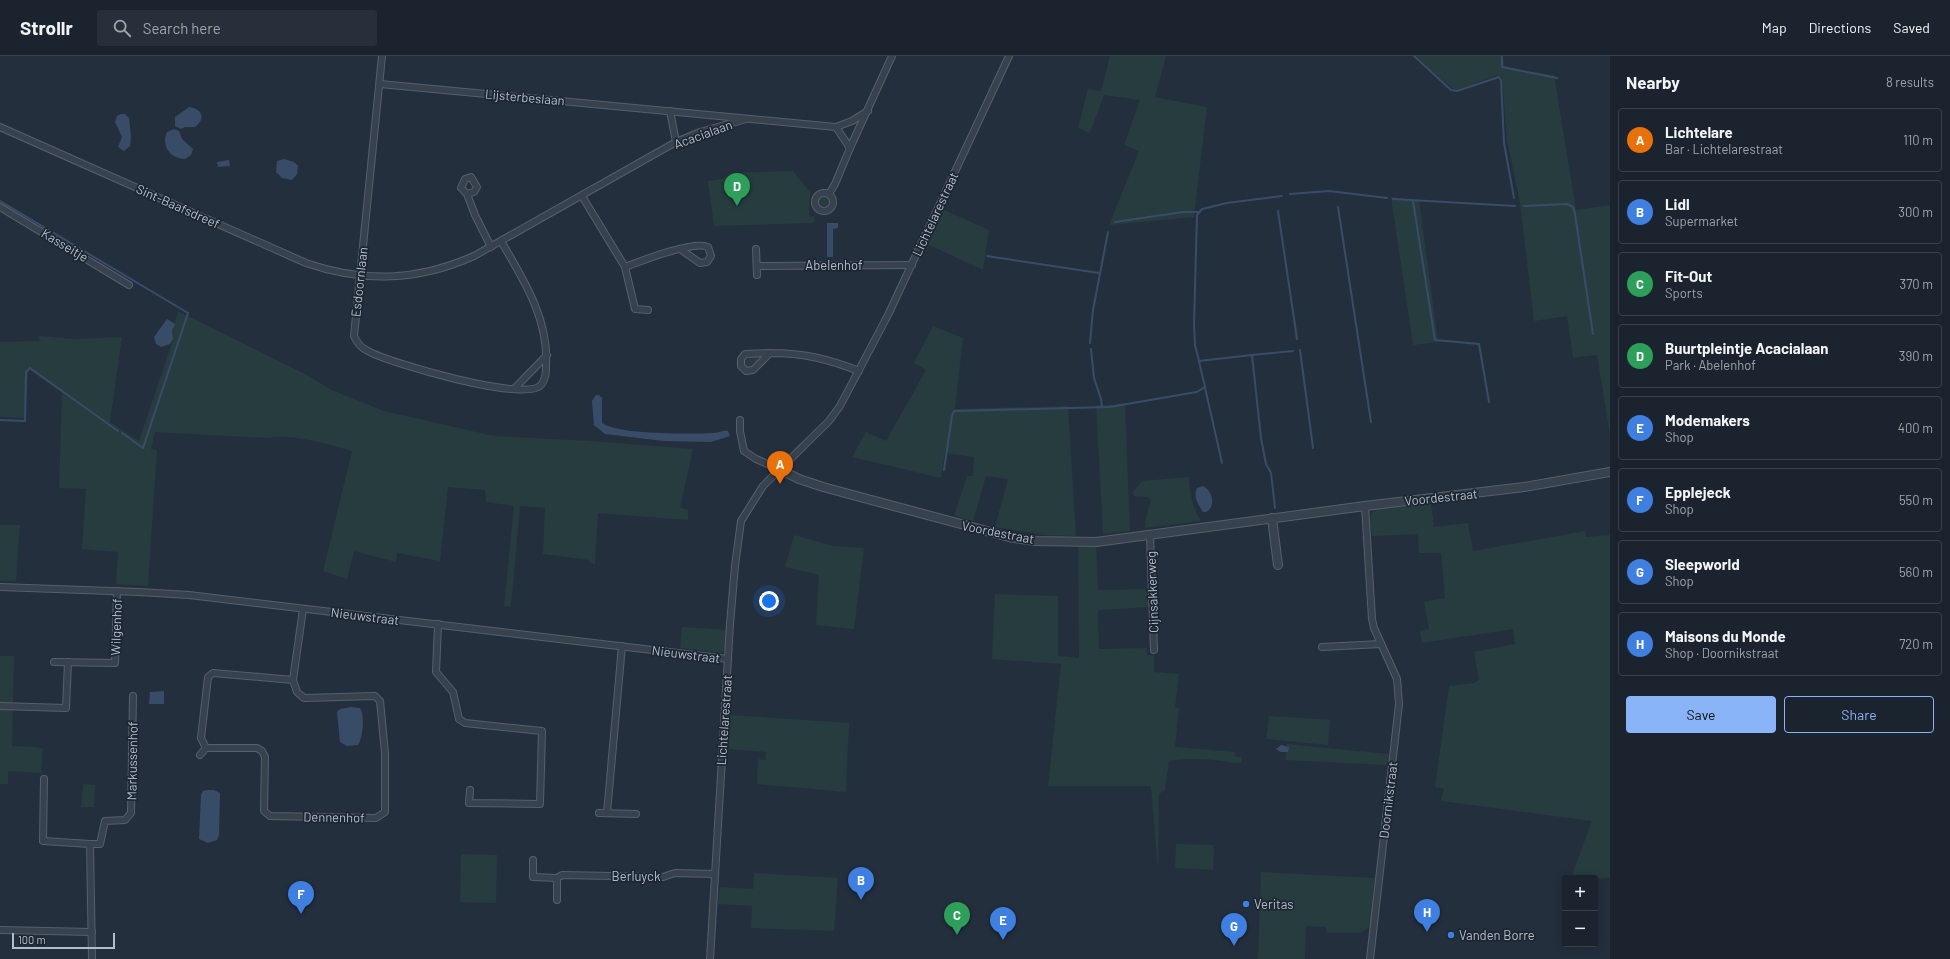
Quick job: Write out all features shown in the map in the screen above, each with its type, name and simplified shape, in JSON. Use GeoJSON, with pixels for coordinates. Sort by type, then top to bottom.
{"type":"FeatureCollection","features":[{"type":"Feature","properties":{"kind":"street","name":"Esdoornlaan"},"geometry":{"type":"LineString","coordinates":[[382,56],[354,336],[360,346],[368,352],[446,377],[479,385],[532,390],[541,386],[545,378],[547,355],[546,341],[541,321],[524,281],[501,241]]}},
{"type":"Feature","properties":{"kind":"street"},"geometry":{"type":"LineString","coordinates":[[829,194],[835,184],[892,56]]}},
{"type":"Feature","properties":{"kind":"street","name":"Lichtelarestraat"},"geometry":{"type":"LineString","coordinates":[[710,959],[728,659],[735,566],[741,521],[763,486],[778,469],[835,414],[859,371],[912,265],[1009,56]]}},
{"type":"Feature","properties":{"kind":"street","name":"Lijsterbeslaan"},"geometry":{"type":"LineString","coordinates":[[380,84],[746,119]]}},
{"type":"Feature","properties":{"kind":"street"},"geometry":{"type":"LineString","coordinates":[[670,111],[676,142]]}},
{"type":"Feature","properties":{"kind":"street","name":"Acacialaan"},"geometry":{"type":"LineString","coordinates":[[360,276],[396,278],[449,267],[491,247],[676,142],[700,132],[746,119],[836,127],[852,121],[868,111]]}},
{"type":"Feature","properties":{"kind":"street","name":"Sint-Baafsdreef"},"geometry":{"type":"LineString","coordinates":[[0,127],[306,264],[330,271],[360,276]]}},
{"type":"Feature","properties":{"kind":"street"},"geometry":{"type":"LineString","coordinates":[[836,127],[850,148]]}},
{"type":"Feature","properties":{"kind":"street"},"geometry":{"type":"LineString","coordinates":[[467,194],[474,215],[491,247]]}},
{"type":"Feature","properties":{"kind":"street"},"geometry":{"type":"LineString","coordinates":[[582,196],[625,267],[635,309],[648,310]]}},
{"type":"Feature","properties":{"kind":"street","name":"Kasseitje"},"geometry":{"type":"LineString","coordinates":[[0,206],[129,285]]}},
{"type":"Feature","properties":{"kind":"street"},"geometry":{"type":"LineString","coordinates":[[625,267],[680,249],[704,245],[710,249],[711,256],[707,262],[700,263],[680,249]]}},
{"type":"Feature","properties":{"kind":"street"},"geometry":{"type":"LineString","coordinates":[[756,249],[757,275]]}},
{"type":"Feature","properties":{"kind":"street","name":"Abelenhof"},"geometry":{"type":"LineString","coordinates":[[757,266],[912,265]]}},
{"type":"Feature","properties":{"kind":"street"},"geometry":{"type":"LineString","coordinates":[[770,353],[753,370],[746,371],[741,366],[741,359],[745,354],[770,353],[809,355],[828,359],[859,371]]}},
{"type":"Feature","properties":{"kind":"street"},"geometry":{"type":"LineString","coordinates":[[514,389],[547,355]]}},
{"type":"Feature","properties":{"kind":"street"},"geometry":{"type":"LineString","coordinates":[[740,420],[740,432],[744,451],[756,459],[778,469]]}},
{"type":"Feature","properties":{"kind":"street","name":"Voordestraat"},"geometry":{"type":"LineString","coordinates":[[778,469],[799,479],[822,487],[1009,537],[1035,540],[1096,542],[1365,506],[1524,487],[1610,472]]}},
{"type":"Feature","properties":{"kind":"street","name":"Doornikstraat"},"geometry":{"type":"LineString","coordinates":[[1365,506],[1372,619],[1381,644],[1397,679],[1399,704],[1370,959]]}},
{"type":"Feature","properties":{"kind":"street"},"geometry":{"type":"LineString","coordinates":[[1272,518],[1278,565]]}},
{"type":"Feature","properties":{"kind":"street","name":"Cijnsakkerweg"},"geometry":{"type":"LineString","coordinates":[[1150,535],[1154,650]]}},
{"type":"Feature","properties":{"kind":"street","name":"Nieuwstraat"},"geometry":{"type":"LineString","coordinates":[[0,587],[189,595],[728,659]]}},
{"type":"Feature","properties":{"kind":"street","name":"Wilgenhof"},"geometry":{"type":"LineString","coordinates":[[54,662],[115,664],[117,591]]}},
{"type":"Feature","properties":{"kind":"street"},"geometry":{"type":"LineString","coordinates":[[200,755],[206,748],[201,738],[208,678],[214,673],[293,680],[304,609]]}},
{"type":"Feature","properties":{"kind":"street"},"geometry":{"type":"LineString","coordinates":[[438,624],[436,672],[453,692],[459,719],[465,723],[542,731],[540,804],[469,803],[470,790]]}},
{"type":"Feature","properties":{"kind":"street"},"geometry":{"type":"LineString","coordinates":[[1322,647],[1381,644]]}},
{"type":"Feature","properties":{"kind":"street"},"geometry":{"type":"LineString","coordinates":[[607,813],[622,646]]}},
{"type":"Feature","properties":{"kind":"street"},"geometry":{"type":"LineString","coordinates":[[0,706],[66,708],[68,662]]}},
{"type":"Feature","properties":{"kind":"street","name":"Dennenhof"},"geometry":{"type":"LineString","coordinates":[[206,748],[257,748],[262,751],[265,756],[264,811],[270,816],[376,818],[385,812],[385,753],[380,702],[375,696],[304,698],[297,692],[293,680]]}},
{"type":"Feature","properties":{"kind":"street","name":"Markussenhof"},"geometry":{"type":"LineString","coordinates":[[90,844],[100,844],[105,821],[125,820],[131,813],[134,696]]}},
{"type":"Feature","properties":{"kind":"street"},"geometry":{"type":"LineString","coordinates":[[44,779],[43,841],[90,844],[92,959]]}},
{"type":"Feature","properties":{"kind":"street"},"geometry":{"type":"LineString","coordinates":[[599,813],[636,814]]}},
{"type":"Feature","properties":{"kind":"street","name":"Berluyck"},"geometry":{"type":"LineString","coordinates":[[533,860],[534,877],[557,878],[562,875],[663,877],[675,872],[714,874]]}},
{"type":"Feature","properties":{"kind":"street"},"geometry":{"type":"LineString","coordinates":[[557,878],[557,900]]}},
{"type":"Feature","properties":{"kind":"street"},"geometry":{"type":"LineString","coordinates":[[0,930],[92,932]]}},
{"type":"Feature","properties":{"kind":"green space"},"geometry":{"type":"Polygon","coordinates":[[[1110,56],[1166,56],[1155,97],[1207,107],[1194,217],[1109,225],[1139,151],[1124,145],[1140,100],[1104,95],[1090,133],[1078,128],[1088,89],[1101,91],[1110,56]]]}},
{"type":"Feature","properties":{"kind":"green space"},"geometry":{"type":"Polygon","coordinates":[[[1413,56],[1503,56],[1504,67],[1554,75],[1576,210],[1610,205],[1610,434],[1597,355],[1573,358],[1567,316],[1534,321],[1520,203],[1507,140],[1502,77],[1497,75],[1455,90],[1413,56]]]}},
{"type":"Feature","properties":{"kind":"green space"},"geometry":{"type":"Polygon","coordinates":[[[793,171],[810,192],[809,215],[811,217],[816,215],[814,218],[816,221],[812,223],[714,226],[708,181],[721,179],[731,173],[793,171]]]}},
{"type":"Feature","properties":{"kind":"green space"},"geometry":{"type":"Polygon","coordinates":[[[822,196],[826,196],[830,202],[826,208],[822,208],[818,204],[818,200],[822,196]]]}},
{"type":"Feature","properties":{"kind":"green space"},"geometry":{"type":"Polygon","coordinates":[[[1391,197],[1419,200],[1438,342],[1413,345],[1391,197]]]}},
{"type":"Feature","properties":{"kind":"green space"},"geometry":{"type":"Polygon","coordinates":[[[942,209],[989,230],[983,270],[927,244],[942,209]]]}},
{"type":"Feature","properties":{"kind":"green space"},"geometry":{"type":"Polygon","coordinates":[[[178,311],[303,373],[332,390],[384,411],[494,436],[590,441],[693,449],[680,508],[688,510],[688,520],[598,513],[595,564],[590,563],[589,560],[543,554],[545,508],[520,506],[511,607],[504,606],[514,506],[486,502],[485,490],[448,487],[440,561],[397,553],[396,562],[354,551],[347,579],[323,571],[352,451],[299,438],[266,438],[155,432],[151,449],[157,450],[148,586],[116,584],[118,552],[82,549],[86,489],[59,488],[62,393],[28,369],[26,418],[0,417],[0,342],[40,341],[39,336],[75,339],[122,337],[110,422],[139,441],[173,340],[172,332],[178,311]]]}},
{"type":"Feature","properties":{"kind":"green space"},"geometry":{"type":"Polygon","coordinates":[[[933,326],[963,338],[955,409],[1068,406],[1076,536],[1044,535],[995,527],[1008,479],[986,476],[973,521],[954,516],[967,476],[973,476],[974,457],[945,453],[941,478],[852,457],[866,432],[886,441],[926,370],[914,363],[933,326]]]}},
{"type":"Feature","properties":{"kind":"green space"},"geometry":{"type":"Polygon","coordinates":[[[757,357],[758,361],[752,369],[747,369],[744,365],[745,359],[757,357]]]}},
{"type":"Feature","properties":{"kind":"green space"},"geometry":{"type":"Polygon","coordinates":[[[1096,405],[1125,405],[1130,531],[1103,534],[1096,405]]]}},
{"type":"Feature","properties":{"kind":"green space"},"geometry":{"type":"Polygon","coordinates":[[[1189,477],[1192,500],[1201,521],[1145,528],[1146,517],[1151,500],[1148,497],[1135,496],[1132,493],[1142,481],[1189,477]]]}},
{"type":"Feature","properties":{"kind":"green space"},"geometry":{"type":"Polygon","coordinates":[[[1431,504],[1434,527],[1468,523],[1473,551],[1585,531],[1586,537],[1610,535],[1610,877],[1599,879],[1598,875],[1572,875],[1592,821],[1441,801],[1444,789],[1435,787],[1449,686],[1474,683],[1479,680],[1474,652],[1515,644],[1513,629],[1422,643],[1420,631],[1429,629],[1424,602],[1445,598],[1441,553],[1419,553],[1418,534],[1372,536],[1370,521],[1371,514],[1376,509],[1431,504]]]}},
{"type":"Feature","properties":{"kind":"green space"},"geometry":{"type":"Polygon","coordinates":[[[0,525],[20,525],[16,581],[0,581],[0,525]]]}},
{"type":"Feature","properties":{"kind":"green space"},"geometry":{"type":"Polygon","coordinates":[[[794,535],[833,546],[864,548],[854,629],[816,625],[819,575],[785,567],[794,535]]]}},
{"type":"Feature","properties":{"kind":"green space"},"geometry":{"type":"Polygon","coordinates":[[[1096,544],[1098,590],[1147,589],[1148,607],[1098,610],[1099,649],[1147,648],[1147,655],[1154,655],[1154,672],[1179,674],[1175,708],[1179,708],[1175,747],[1235,752],[1234,756],[1242,757],[1241,762],[1237,763],[1196,759],[1169,761],[1165,790],[1159,794],[1158,870],[1151,786],[1048,786],[1061,664],[992,659],[995,594],[1058,596],[1058,656],[1079,658],[1078,545],[1096,544]]]}},
{"type":"Feature","properties":{"kind":"green space"},"geometry":{"type":"Polygon","coordinates":[[[682,627],[728,630],[724,651],[721,653],[680,648],[682,627]]]}},
{"type":"Feature","properties":{"kind":"green space"},"geometry":{"type":"Polygon","coordinates":[[[0,656],[14,656],[12,746],[36,747],[43,749],[41,773],[8,771],[8,784],[0,784],[0,656]]]}},
{"type":"Feature","properties":{"kind":"green space"},"geometry":{"type":"Polygon","coordinates":[[[730,715],[849,723],[846,792],[757,784],[758,759],[765,760],[766,752],[727,749],[730,715]]]}},
{"type":"Feature","properties":{"kind":"green space"},"geometry":{"type":"Polygon","coordinates":[[[1269,716],[1330,720],[1328,745],[1266,739],[1269,716]]]}},
{"type":"Feature","properties":{"kind":"green space"},"geometry":{"type":"Polygon","coordinates":[[[1287,744],[1389,754],[1387,765],[1285,760],[1287,744]]]}},
{"type":"Feature","properties":{"kind":"green space"},"geometry":{"type":"Polygon","coordinates":[[[83,784],[95,785],[94,807],[81,807],[83,784]]]}},
{"type":"Feature","properties":{"kind":"green space"},"geometry":{"type":"Polygon","coordinates":[[[1176,844],[1214,845],[1213,870],[1175,868],[1176,844]]]}},
{"type":"Feature","properties":{"kind":"green space"},"geometry":{"type":"Polygon","coordinates":[[[461,854],[497,855],[496,903],[460,902],[461,854]]]}},
{"type":"Feature","properties":{"kind":"green space"},"geometry":{"type":"Polygon","coordinates":[[[1261,872],[1375,878],[1371,926],[1360,933],[1327,933],[1326,927],[1306,926],[1305,959],[1258,959],[1261,872]]]}},
{"type":"Feature","properties":{"kind":"green space"},"geometry":{"type":"Polygon","coordinates":[[[754,873],[838,878],[834,931],[751,928],[752,906],[718,904],[720,887],[753,889],[754,873]]]}},
{"type":"Feature","properties":{"kind":"water"},"geometry":{"type":"Polygon","coordinates":[[[189,107],[200,112],[202,118],[201,121],[195,127],[185,127],[181,129],[175,126],[175,117],[189,107]]]}},
{"type":"Feature","properties":{"kind":"water"},"geometry":{"type":"Polygon","coordinates":[[[125,114],[129,118],[131,132],[130,146],[124,151],[118,147],[122,137],[115,122],[117,116],[125,114]]]}},
{"type":"Feature","properties":{"kind":"water"},"geometry":{"type":"Polygon","coordinates":[[[174,129],[179,131],[182,139],[193,149],[191,155],[185,159],[175,157],[166,146],[165,137],[167,132],[174,129]]]}},
{"type":"Feature","properties":{"kind":"water"},"geometry":{"type":"Polygon","coordinates":[[[284,159],[294,162],[298,166],[297,174],[292,180],[282,178],[276,172],[277,161],[284,159]]]}},
{"type":"Feature","properties":{"kind":"water"},"geometry":{"type":"Polygon","coordinates":[[[229,160],[230,166],[218,167],[217,162],[229,160]]]}},
{"type":"Feature","properties":{"kind":"water"},"geometry":{"type":"Polygon","coordinates":[[[827,223],[838,223],[838,228],[833,229],[833,257],[827,257],[827,223]]]}},
{"type":"Feature","properties":{"kind":"water"},"geometry":{"type":"Polygon","coordinates":[[[167,319],[175,324],[172,331],[173,339],[170,344],[161,347],[156,344],[154,337],[167,319]]]}},
{"type":"Feature","properties":{"kind":"water"},"geometry":{"type":"Polygon","coordinates":[[[596,395],[599,395],[602,398],[602,423],[611,427],[623,430],[656,433],[716,433],[728,431],[730,436],[711,442],[664,441],[605,434],[594,425],[592,401],[596,395]]]}},
{"type":"Feature","properties":{"kind":"water"},"geometry":{"type":"Polygon","coordinates":[[[1203,486],[1209,491],[1212,499],[1211,507],[1206,512],[1203,512],[1196,497],[1197,488],[1203,486]]]}},
{"type":"Feature","properties":{"kind":"water"},"geometry":{"type":"Polygon","coordinates":[[[164,691],[164,704],[149,704],[150,692],[164,691]]]}},
{"type":"Feature","properties":{"kind":"water"},"geometry":{"type":"Polygon","coordinates":[[[351,707],[360,708],[362,712],[363,726],[358,745],[347,746],[340,742],[337,712],[340,709],[351,707]]]}},
{"type":"Feature","properties":{"kind":"water"},"geometry":{"type":"Polygon","coordinates":[[[1281,745],[1289,747],[1288,752],[1281,752],[1276,749],[1281,745]]]}},
{"type":"Feature","properties":{"kind":"water"},"geometry":{"type":"Polygon","coordinates":[[[214,790],[220,793],[219,835],[217,840],[208,843],[199,839],[201,795],[203,791],[214,790]]]}},
{"type":"Feature","properties":{"kind":"waterway"},"geometry":{"type":"LineString","coordinates":[[1414,56],[1451,90],[1457,91],[1499,77],[1501,80],[1504,143],[1514,198]]}},
{"type":"Feature","properties":{"kind":"waterway"},"geometry":{"type":"LineString","coordinates":[[1502,56],[1502,67],[1557,78]]}},
{"type":"Feature","properties":{"kind":"waterway"},"geometry":{"type":"LineString","coordinates":[[1290,194],[1329,191],[1387,198]]}},
{"type":"Feature","properties":{"kind":"waterway"},"geometry":{"type":"LineString","coordinates":[[1275,508],[1271,473],[1266,464],[1261,438],[1252,355],[1199,361],[1195,345],[1194,325],[1197,215],[1202,209],[1227,203],[1282,196]]}},
{"type":"Feature","properties":{"kind":"waterway"},"geometry":{"type":"LineString","coordinates":[[1393,199],[1515,206]]}},
{"type":"Feature","properties":{"kind":"waterway"},"geometry":{"type":"LineString","coordinates":[[0,201],[188,313],[143,448],[122,433]]}},
{"type":"Feature","properties":{"kind":"waterway"},"geometry":{"type":"LineString","coordinates":[[1413,201],[1435,340],[1479,344],[1489,402]]}},
{"type":"Feature","properties":{"kind":"waterway"},"geometry":{"type":"LineString","coordinates":[[1524,206],[1567,204],[1573,207],[1593,334]]}},
{"type":"Feature","properties":{"kind":"waterway"},"geometry":{"type":"LineString","coordinates":[[1338,207],[1371,422]]}},
{"type":"Feature","properties":{"kind":"waterway"},"geometry":{"type":"LineString","coordinates":[[1278,211],[1297,339]]}},
{"type":"Feature","properties":{"kind":"waterway"},"geometry":{"type":"LineString","coordinates":[[1115,222],[1183,212],[1199,212]]}},
{"type":"Feature","properties":{"kind":"waterway"},"geometry":{"type":"LineString","coordinates":[[1090,343],[1093,310],[1108,232]]}},
{"type":"Feature","properties":{"kind":"waterway"},"geometry":{"type":"LineString","coordinates":[[987,256],[1099,273]]}},
{"type":"Feature","properties":{"kind":"waterway"},"geometry":{"type":"LineString","coordinates":[[1091,349],[1094,378],[1102,406]]}},
{"type":"Feature","properties":{"kind":"waterway"},"geometry":{"type":"LineString","coordinates":[[1300,350],[1313,448]]}},
{"type":"Feature","properties":{"kind":"waterway"},"geometry":{"type":"LineString","coordinates":[[1252,355],[1293,351]]}},
{"type":"Feature","properties":{"kind":"waterway"},"geometry":{"type":"LineString","coordinates":[[1199,361],[1222,463]]}},
{"type":"Feature","properties":{"kind":"waterway"},"geometry":{"type":"LineString","coordinates":[[0,420],[25,421],[26,372],[30,368],[118,431]]}},
{"type":"Feature","properties":{"kind":"waterway"},"geometry":{"type":"LineString","coordinates":[[944,470],[954,411],[1109,407],[1197,392],[1205,387]]}},
{"type":"Feature","properties":{"kind":"place","name":"Buurtpleintje Acacialaan"},"geometry":{"type":"Point","coordinates":[737,206]}},
{"type":"Feature","properties":{"kind":"place","name":"Lichtelare"},"geometry":{"type":"Point","coordinates":[780,484]}},
{"type":"Feature","properties":{"kind":"place","name":"Lidl"},"geometry":{"type":"Point","coordinates":[861,900]}},
{"type":"Feature","properties":{"kind":"place","name":"Veritas"},"geometry":{"type":"Point","coordinates":[1246,904]}},
{"type":"Feature","properties":{"kind":"place","name":"Epplejeck"},"geometry":{"type":"Point","coordinates":[301,914]}},
{"type":"Feature","properties":{"kind":"place","name":"Maisons du Monde"},"geometry":{"type":"Point","coordinates":[1427,932]}},
{"type":"Feature","properties":{"kind":"place","name":"Fit-Out"},"geometry":{"type":"Point","coordinates":[957,935]}},
{"type":"Feature","properties":{"kind":"place","name":"Vanden Borre"},"geometry":{"type":"Point","coordinates":[1451,935]}},
{"type":"Feature","properties":{"kind":"place","name":"Modemakers"},"geometry":{"type":"Point","coordinates":[1003,940]}},
{"type":"Feature","properties":{"kind":"place","name":"Sleepworld"},"geometry":{"type":"Point","coordinates":[1234,946]}}]}
